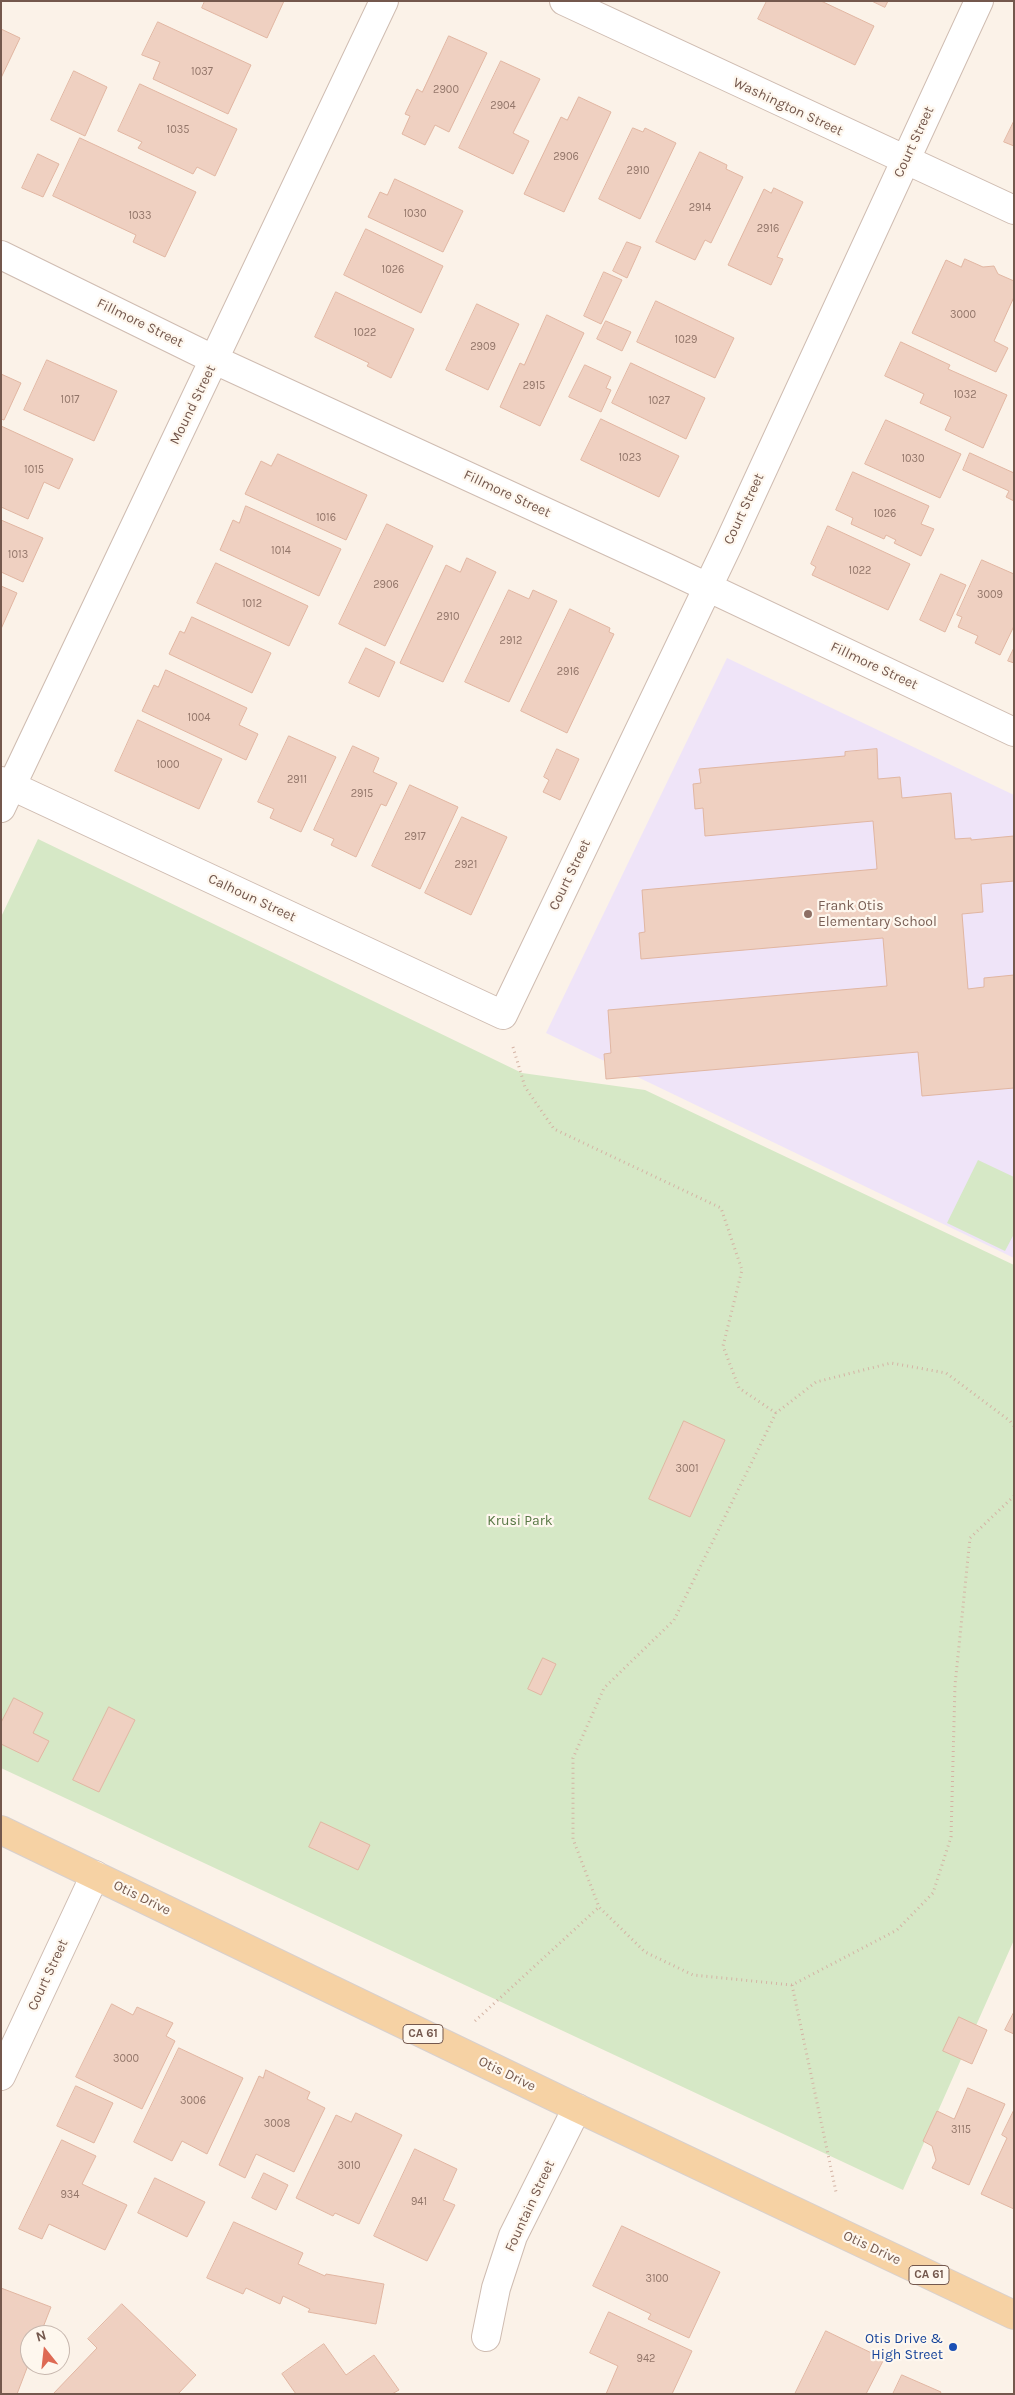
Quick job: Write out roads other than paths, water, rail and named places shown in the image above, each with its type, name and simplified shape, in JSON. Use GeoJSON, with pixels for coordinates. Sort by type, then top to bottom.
{"type":"FeatureCollection","features":[{"type":"Feature","properties":{"kind":"main road","name":"Otis Drive"},"geometry":{"type":"LineString","coordinates":[[1,1830],[577,2108],[1014,2315]]}},
{"type":"Feature","properties":{"kind":"street","name":"Mound Street"},"geometry":{"type":"LineString","coordinates":[[5,791],[215,360],[384,1]]}},
{"type":"Feature","properties":{"kind":"street","name":"Washington Street"},"geometry":{"type":"LineString","coordinates":[[564,1],[1014,210]]}},
{"type":"Feature","properties":{"kind":"street","name":"Court Street"},"geometry":{"type":"LineString","coordinates":[[503,1015],[708,587],[979,1]]}},
{"type":"Feature","properties":{"kind":"street","name":"Fillmore Street"},"geometry":{"type":"LineString","coordinates":[[1,255],[215,360],[708,587],[1014,732]]}},
{"type":"Feature","properties":{"kind":"street","name":"Calhoun Street"},"geometry":{"type":"LineString","coordinates":[[5,791],[503,1015]]}},
{"type":"Feature","properties":{"kind":"street","name":"Court Street"},"geometry":{"type":"LineString","coordinates":[[1,2076],[95,1875]]}},
{"type":"Feature","properties":{"kind":"street","name":"Fountain Street"},"geometry":{"type":"LineString","coordinates":[[486,2337],[496,2288],[513,2236],[577,2108]]}},
{"type":"Feature","properties":{"kind":"place","name":"Frank Otis Elementary School"},"geometry":{"type":"Point","coordinates":[808,914]}},
{"type":"Feature","properties":{"kind":"place","name":"Otis Drive & High Street"},"geometry":{"type":"Point","coordinates":[953,2347]}},
{"type":"Feature","properties":{"kind":"park label","name":"Krusi Park"},"geometry":{"type":"Point","coordinates":[520,1521]}}]}
